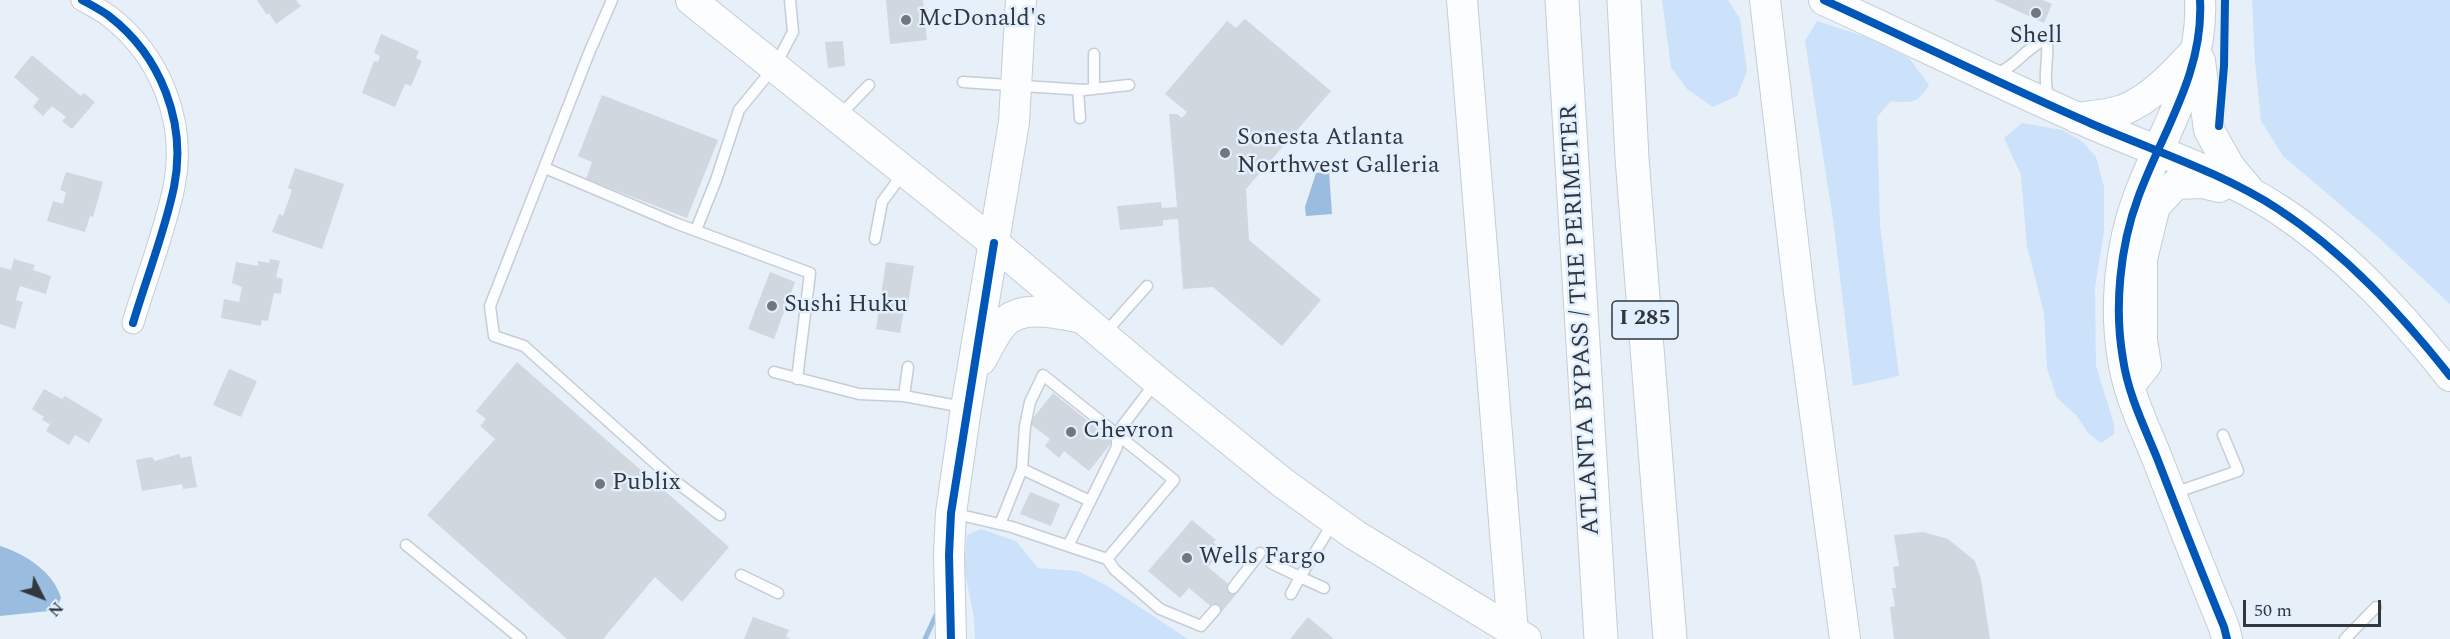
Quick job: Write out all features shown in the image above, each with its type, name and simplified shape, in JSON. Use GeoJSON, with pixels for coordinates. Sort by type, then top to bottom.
{"type":"FeatureCollection","features":[{"type":"Feature","properties":{"kind":"highway","name":"ATLANTA BYPASS / THE PERIMETER"},"geometry":{"type":"LineString","coordinates":[[1562,0],[1601,639]]}},
{"type":"Feature","properties":{"kind":"highway","name":"I 285"},"geometry":{"type":"LineString","coordinates":[[1624,0],[1632,158],[1670,639]]}},
{"type":"Feature","properties":{"kind":"main road"},"geometry":{"type":"LineString","coordinates":[[951,639],[949,555],[951,513],[966,408],[1007,171],[1017,86],[1021,0]]}},
{"type":"Feature","properties":{"kind":"main road"},"geometry":{"type":"LineString","coordinates":[[1462,0],[1518,637]]}},
{"type":"Feature","properties":{"kind":"main road"},"geometry":{"type":"LineString","coordinates":[[1765,0],[1800,301],[1845,639]]}},
{"type":"Feature","properties":{"kind":"main road"},"geometry":{"type":"LineString","coordinates":[[1824,0],[2065,112],[2157,153],[2223,179],[2278,209],[2317,239],[2380,295],[2420,337],[2450,376]]}},
{"type":"Feature","properties":{"kind":"main road"},"geometry":{"type":"LineString","coordinates":[[2200,0],[2198,46],[2202,87],[2210,130],[2229,166],[2254,196]]}},
{"type":"Feature","properties":{"kind":"main road"},"geometry":{"type":"LineString","coordinates":[[695,2],[994,243],[1157,381],[1283,483],[1335,521],[1518,637]]}},
{"type":"Feature","properties":{"kind":"main road"},"geometry":{"type":"LineString","coordinates":[[2065,112],[2116,112],[2136,103],[2169,78],[2198,46]]}},
{"type":"Feature","properties":{"kind":"main road"},"geometry":{"type":"LineString","coordinates":[[2198,46],[2184,94],[2138,198],[2128,236],[2122,268],[2122,359],[2129,386],[2227,639]]}},
{"type":"Feature","properties":{"kind":"main road"},"geometry":{"type":"LineString","coordinates":[[2129,386],[2146,365],[2142,340],[2142,259],[2155,206],[2176,184],[2202,183],[2254,196]]}},
{"type":"Feature","properties":{"kind":"main road"},"geometry":{"type":"LineString","coordinates":[[972,376],[996,333],[1010,318],[1038,312],[1093,326]]}},
{"type":"Feature","properties":{"kind":"street"},"geometry":{"type":"LineString","coordinates":[[82,0],[108,16],[134,39],[159,75],[175,122],[178,152],[174,186],[133,323]]}},
{"type":"Feature","properties":{"kind":"lane"},"geometry":{"type":"LineString","coordinates":[[612,0],[490,306],[494,336],[524,346],[676,482],[720,515]]}},
{"type":"Feature","properties":{"kind":"lane"},"geometry":{"type":"LineString","coordinates":[[696,230],[716,180],[739,110],[775,66],[793,32],[790,0]]}},
{"type":"Feature","properties":{"kind":"lane"},"geometry":{"type":"LineString","coordinates":[[1989,77],[2015,64],[2037,43],[2047,39],[2049,58],[2045,85],[2065,112]]}},
{"type":"Feature","properties":{"kind":"lane"},"geometry":{"type":"LineString","coordinates":[[1094,54],[1094,89]]}},
{"type":"Feature","properties":{"kind":"lane"},"geometry":{"type":"LineString","coordinates":[[963,82],[1078,90],[1129,86]]}},
{"type":"Feature","properties":{"kind":"lane"},"geometry":{"type":"LineString","coordinates":[[838,118],[869,85]]}},
{"type":"Feature","properties":{"kind":"lane"},"geometry":{"type":"LineString","coordinates":[[1078,90],[1080,118]]}},
{"type":"Feature","properties":{"kind":"lane"},"geometry":{"type":"LineString","coordinates":[[545,168],[675,223],[810,273],[797,379]]}},
{"type":"Feature","properties":{"kind":"lane"},"geometry":{"type":"LineString","coordinates":[[875,239],[882,202],[904,172]]}},
{"type":"Feature","properties":{"kind":"lane"},"geometry":{"type":"LineString","coordinates":[[1093,326],[1147,286]]}},
{"type":"Feature","properties":{"kind":"lane"},"geometry":{"type":"LineString","coordinates":[[904,396],[908,367]]}},
{"type":"Feature","properties":{"kind":"lane"},"geometry":{"type":"LineString","coordinates":[[774,372],[859,394],[904,396],[966,408]]}},
{"type":"Feature","properties":{"kind":"lane"},"geometry":{"type":"LineString","coordinates":[[1000,524],[1022,469],[1025,426],[1030,402],[1043,375],[1117,432],[1174,480],[1107,559]]}},
{"type":"Feature","properties":{"kind":"lane"},"geometry":{"type":"LineString","coordinates":[[1068,546],[1117,447],[1117,432],[1157,381]]}},
{"type":"Feature","properties":{"kind":"lane"},"geometry":{"type":"LineString","coordinates":[[2170,494],[2238,471],[2223,435]]}},
{"type":"Feature","properties":{"kind":"lane"},"geometry":{"type":"LineString","coordinates":[[1022,469],[1090,501]]}},
{"type":"Feature","properties":{"kind":"lane"},"geometry":{"type":"LineString","coordinates":[[951,513],[1000,524],[1107,559],[1115,570],[1160,609],[1201,626],[1215,610]]}},
{"type":"Feature","properties":{"kind":"lane"},"geometry":{"type":"LineString","coordinates":[[1291,594],[1335,521]]}},
{"type":"Feature","properties":{"kind":"lane"},"geometry":{"type":"LineString","coordinates":[[406,545],[521,639]]}},
{"type":"Feature","properties":{"kind":"lane"},"geometry":{"type":"LineString","coordinates":[[1233,588],[1260,553]]}},
{"type":"Feature","properties":{"kind":"lane"},"geometry":{"type":"LineString","coordinates":[[1271,563],[1324,588]]}},
{"type":"Feature","properties":{"kind":"lane"},"geometry":{"type":"LineString","coordinates":[[741,575],[778,593]]}},
{"type":"Feature","properties":{"kind":"lane"},"geometry":{"type":"LineString","coordinates":[[2344,639],[2376,607]]}},
{"type":"Feature","properties":{"kind":"shaded area"},"geometry":{"type":"Polygon","coordinates":[[[1662,0],[1728,0],[1740,19],[1747,71],[1737,96],[1713,107],[1687,89],[1671,67],[1662,0]]]}},
{"type":"Feature","properties":{"kind":"shaded area"},"geometry":{"type":"Polygon","coordinates":[[[2252,0],[2450,0],[2450,304],[2376,235],[2283,156],[2261,121],[2252,0]]]}},
{"type":"Feature","properties":{"kind":"shaded area"},"geometry":{"type":"Polygon","coordinates":[[[1817,21],[1872,39],[1909,58],[1929,85],[1921,96],[1913,101],[1891,101],[1877,117],[1880,225],[1899,376],[1853,386],[1833,219],[1805,41],[1817,21]]]}},
{"type":"Feature","properties":{"kind":"shaded area"},"geometry":{"type":"Polygon","coordinates":[[[2022,123],[2062,130],[2083,142],[2096,157],[2104,187],[2104,231],[2095,288],[2096,366],[2114,424],[2114,434],[2101,443],[2089,434],[2076,415],[2057,398],[2047,368],[2044,313],[2027,246],[2021,175],[2004,138],[2022,123]]]}},
{"type":"Feature","properties":{"kind":"shaded area"},"geometry":{"type":"Polygon","coordinates":[[[1329,172],[1332,214],[1306,216],[1305,207],[1316,173],[1329,172]]]}},
{"type":"Feature","properties":{"kind":"shaded area"},"geometry":{"type":"Polygon","coordinates":[[[981,529],[1016,541],[1038,568],[1078,571],[1109,587],[1188,639],[975,639],[974,617],[964,569],[967,535],[981,529]]]}},
{"type":"Feature","properties":{"kind":"shaded area"},"geometry":{"type":"Polygon","coordinates":[[[0,546],[28,559],[45,572],[61,598],[58,605],[49,611],[0,616],[0,546]]]}},
{"type":"Feature","properties":{"kind":"building"},"geometry":{"type":"Polygon","coordinates":[[[257,0],[296,0],[301,6],[276,24],[257,0]]]}},
{"type":"Feature","properties":{"kind":"building","name":"McDonald's"},"geometry":{"type":"Polygon","coordinates":[[[886,0],[923,0],[927,40],[890,44],[886,0]]]}},
{"type":"Feature","properties":{"kind":"building","name":"Shell"},"geometry":{"type":"Polygon","coordinates":[[[1994,0],[2043,0],[2052,4],[2044,23],[1994,0]]]}},
{"type":"Feature","properties":{"kind":"building","name":"Sonesta Atlanta Northwest Galleria"},"geometry":{"type":"Polygon","coordinates":[[[1245,19],[1331,91],[1246,189],[1249,240],[1321,300],[1282,346],[1213,287],[1183,289],[1178,219],[1163,220],[1163,226],[1120,230],[1117,206],[1161,202],[1162,208],[1177,207],[1169,114],[1177,114],[1182,118],[1187,112],[1165,94],[1227,21],[1236,28],[1245,19]]]}},
{"type":"Feature","properties":{"kind":"building"},"geometry":{"type":"Polygon","coordinates":[[[381,34],[419,51],[416,58],[422,61],[411,86],[405,84],[395,107],[362,93],[374,61],[378,62],[380,56],[374,53],[381,34]]]}},
{"type":"Feature","properties":{"kind":"building"},"geometry":{"type":"Polygon","coordinates":[[[843,41],[845,66],[828,68],[825,42],[843,41]]]}},
{"type":"Feature","properties":{"kind":"building"},"geometry":{"type":"Polygon","coordinates":[[[32,55],[81,96],[84,93],[95,102],[72,129],[62,121],[66,117],[52,106],[43,116],[33,107],[39,99],[14,77],[32,55]]]}},
{"type":"Feature","properties":{"kind":"building"},"geometry":{"type":"Polygon","coordinates":[[[602,95],[718,140],[687,218],[586,179],[592,162],[578,156],[602,95]]]}},
{"type":"Feature","properties":{"kind":"building"},"geometry":{"type":"Polygon","coordinates":[[[295,168],[344,184],[322,249],[272,232],[279,214],[283,216],[292,190],[288,188],[295,168]]]}},
{"type":"Feature","properties":{"kind":"building"},"geometry":{"type":"Polygon","coordinates":[[[66,172],[103,182],[93,217],[90,216],[85,232],[47,221],[53,201],[63,204],[66,192],[60,190],[66,172]]]}},
{"type":"Feature","properties":{"kind":"building"},"geometry":{"type":"Polygon","coordinates":[[[14,259],[35,265],[33,270],[51,276],[46,294],[20,286],[16,300],[23,302],[15,329],[0,324],[0,267],[11,270],[14,259]]]}},
{"type":"Feature","properties":{"kind":"building"},"geometry":{"type":"Polygon","coordinates":[[[270,259],[280,261],[276,277],[283,279],[281,294],[274,293],[268,321],[262,320],[261,326],[221,318],[224,299],[239,302],[242,287],[232,283],[236,262],[258,266],[258,261],[269,263],[270,259]]]}},
{"type":"Feature","properties":{"kind":"building"},"geometry":{"type":"Polygon","coordinates":[[[886,262],[914,266],[907,310],[904,310],[900,333],[876,329],[886,262]]]}},
{"type":"Feature","properties":{"kind":"building","name":"Sushi Huku"},"geometry":{"type":"Polygon","coordinates":[[[770,272],[795,282],[774,339],[748,329],[770,272]]]}},
{"type":"Feature","properties":{"kind":"building"},"geometry":{"type":"Polygon","coordinates":[[[517,362],[729,547],[682,602],[655,577],[603,639],[567,639],[427,515],[495,439],[480,426],[486,419],[476,411],[517,362]]]}},
{"type":"Feature","properties":{"kind":"building"},"geometry":{"type":"Polygon","coordinates":[[[229,369],[257,381],[241,417],[213,405],[229,369]]]}},
{"type":"Feature","properties":{"kind":"building"},"geometry":{"type":"Polygon","coordinates":[[[44,389],[62,399],[65,396],[103,419],[89,443],[75,435],[69,445],[46,431],[50,424],[42,420],[44,417],[32,409],[44,389]]]}},
{"type":"Feature","properties":{"kind":"building","name":"Chevron"},"geometry":{"type":"Polygon","coordinates":[[[1053,393],[1113,441],[1089,471],[1064,451],[1059,458],[1045,446],[1050,439],[1029,423],[1053,393]]]}},
{"type":"Feature","properties":{"kind":"building"},"geometry":{"type":"Polygon","coordinates":[[[179,454],[181,458],[191,456],[197,487],[183,489],[182,484],[142,491],[136,460],[152,457],[155,461],[179,454]]]}},
{"type":"Feature","properties":{"kind":"building"},"geometry":{"type":"Polygon","coordinates":[[[1030,492],[1060,504],[1051,526],[1020,514],[1030,492]]]}},
{"type":"Feature","properties":{"kind":"building","name":"Wells Fargo"},"geometry":{"type":"Polygon","coordinates":[[[1192,520],[1216,540],[1213,542],[1222,550],[1208,567],[1238,592],[1220,614],[1189,588],[1180,598],[1148,571],[1192,520]]]}},
{"type":"Feature","properties":{"kind":"building"},"geometry":{"type":"Polygon","coordinates":[[[1923,532],[1948,539],[1975,561],[1981,579],[1990,639],[1894,639],[1890,607],[1895,606],[1892,588],[1896,588],[1893,567],[1899,566],[1894,535],[1923,532]]]}},
{"type":"Feature","properties":{"kind":"building"},"geometry":{"type":"Polygon","coordinates":[[[753,617],[789,630],[786,637],[791,639],[744,639],[753,617]]]}},
{"type":"Feature","properties":{"kind":"building"},"geometry":{"type":"Polygon","coordinates":[[[1308,617],[1334,639],[1290,639],[1308,617]]]}},
{"type":"Feature","properties":{"kind":"waterway"},"geometry":{"type":"LineString","coordinates":[[925,639],[936,615]]}},
{"type":"Feature","properties":{"kind":"cycle path"},"geometry":{"type":"LineString","coordinates":[[82,0],[109,16],[143,51],[166,92],[177,139],[177,163],[170,204],[133,323]]}},
{"type":"Feature","properties":{"kind":"cycle path"},"geometry":{"type":"LineString","coordinates":[[1824,0],[2058,109],[2234,184],[2278,209],[2326,245],[2371,286],[2450,376]]}},
{"type":"Feature","properties":{"kind":"cycle path"},"geometry":{"type":"LineString","coordinates":[[2200,0],[2199,27],[2188,77],[2180,102],[2138,198],[2127,236],[2120,277],[2119,319],[2125,372],[2133,397],[2227,639]]}},
{"type":"Feature","properties":{"kind":"cycle path"},"geometry":{"type":"LineString","coordinates":[[2219,126],[2224,66],[2225,0]]}},
{"type":"Feature","properties":{"kind":"cycle path"},"geometry":{"type":"LineString","coordinates":[[951,639],[949,555],[951,513],[994,243]]}},
{"type":"Feature","properties":{"kind":"place","name":"Shell"},"geometry":{"type":"Point","coordinates":[2036,13]}},
{"type":"Feature","properties":{"kind":"place","name":"McDonald's"},"geometry":{"type":"Point","coordinates":[906,20]}},
{"type":"Feature","properties":{"kind":"place","name":"Sonesta Atlanta Northwest Galleria"},"geometry":{"type":"Point","coordinates":[1225,153]}},
{"type":"Feature","properties":{"kind":"place","name":"Sushi Huku"},"geometry":{"type":"Point","coordinates":[772,306]}},
{"type":"Feature","properties":{"kind":"place","name":"Chevron"},"geometry":{"type":"Point","coordinates":[1071,432]}},
{"type":"Feature","properties":{"kind":"place","name":"Publix"},"geometry":{"type":"Point","coordinates":[600,484]}},
{"type":"Feature","properties":{"kind":"place","name":"Wells Fargo"},"geometry":{"type":"Point","coordinates":[1187,558]}}]}
